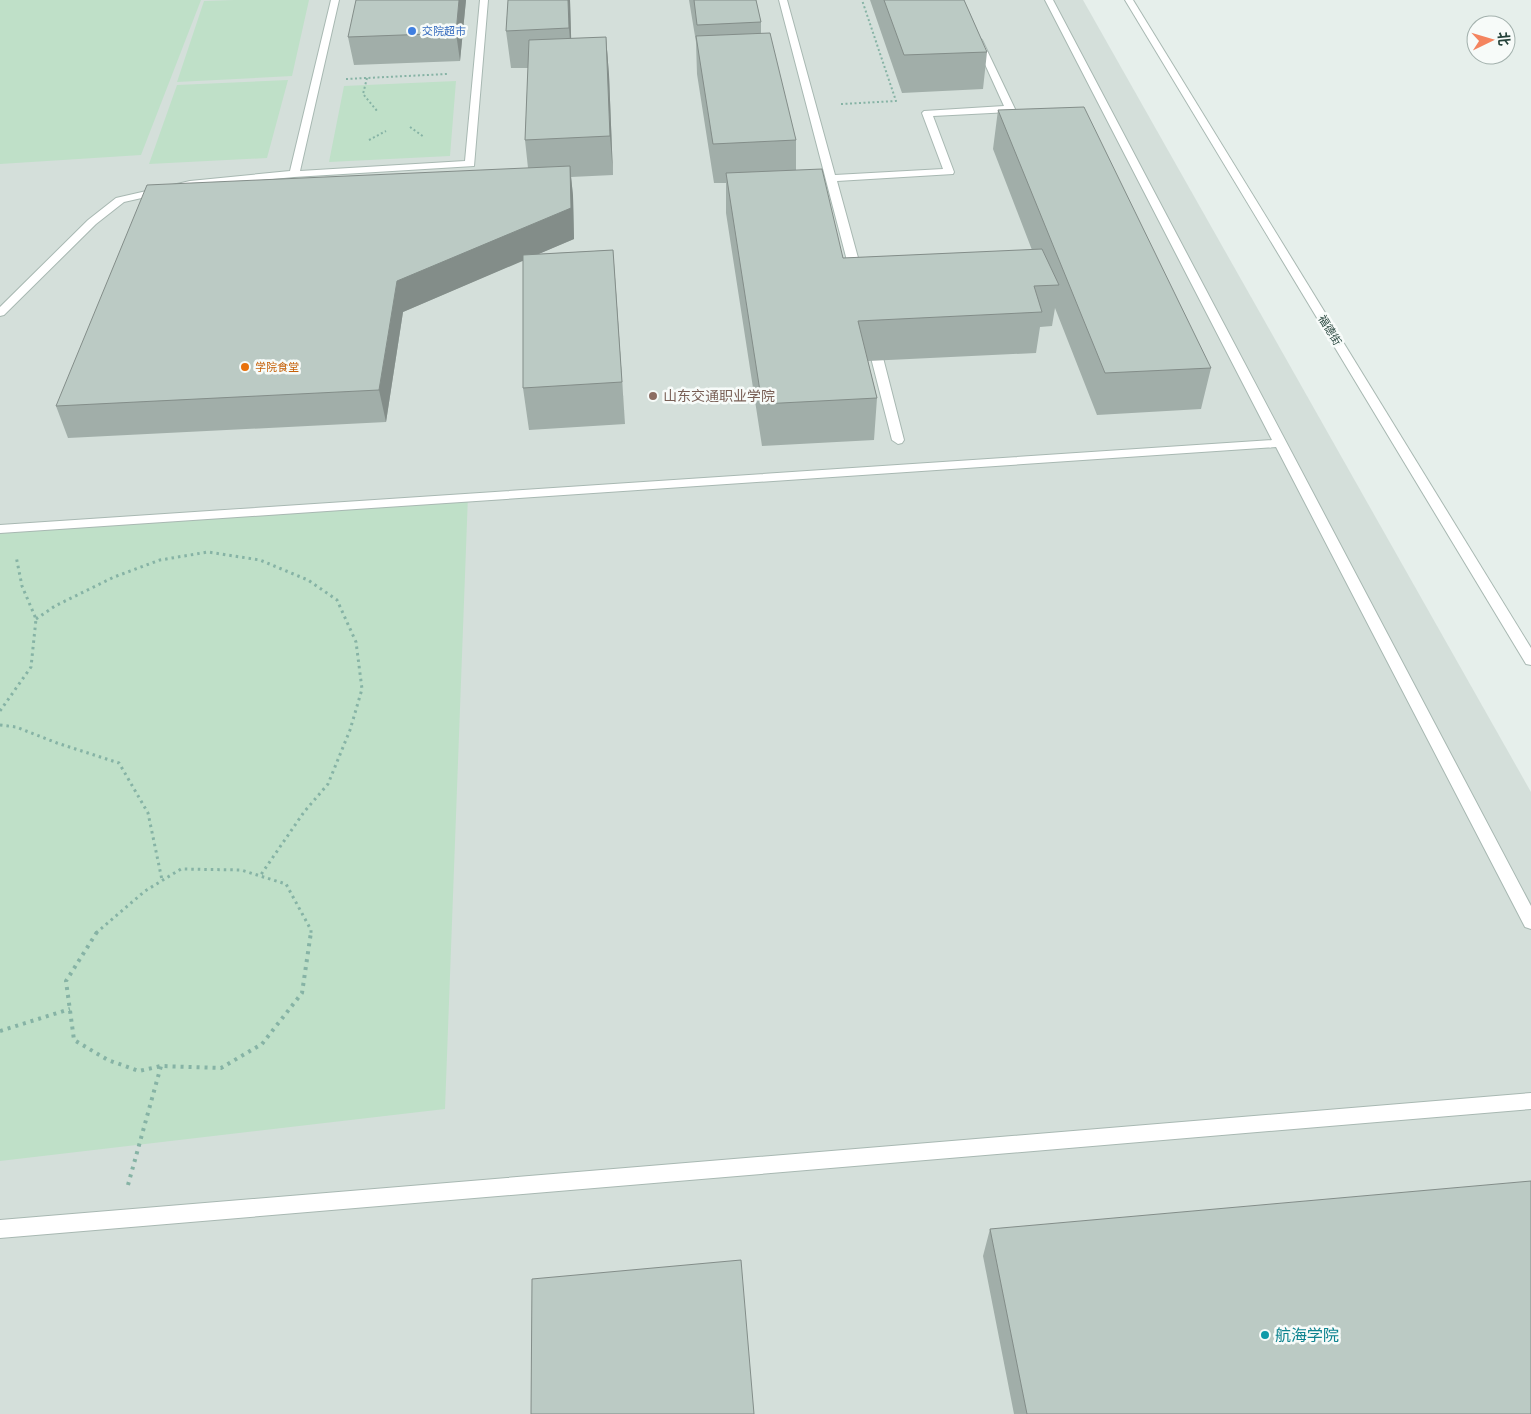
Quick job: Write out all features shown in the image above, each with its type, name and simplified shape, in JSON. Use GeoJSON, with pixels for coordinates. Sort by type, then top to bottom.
{"type":"FeatureCollection","features":[{"type":"Feature","properties":{"kind":"street"},"geometry":{"type":"LineString","coordinates":[[294,174],[335,0]]}},
{"type":"Feature","properties":{"kind":"street"},"geometry":{"type":"LineString","coordinates":[[0,313],[92,222],[120,200],[190,184],[294,174],[470,164],[484,0]]}},
{"type":"Feature","properties":{"kind":"street"},"geometry":{"type":"LineString","coordinates":[[783,0],[832,178],[860,290]]}},
{"type":"Feature","properties":{"kind":"street"},"geometry":{"type":"LineString","coordinates":[[1048,0],[1531,922]]}},
{"type":"Feature","properties":{"kind":"street","name":"福德街"},"geometry":{"type":"LineString","coordinates":[[1129,0],[1531,660]]}},
{"type":"Feature","properties":{"kind":"street"},"geometry":{"type":"LineString","coordinates":[[832,178],[949,172],[927,113],[1010,109],[972,27]]}},
{"type":"Feature","properties":{"kind":"street"},"geometry":{"type":"LineString","coordinates":[[870,328],[898,440]]}},
{"type":"Feature","properties":{"kind":"street"},"geometry":{"type":"LineString","coordinates":[[5,528],[1280,443]]}},
{"type":"Feature","properties":{"kind":"street"},"geometry":{"type":"LineString","coordinates":[[0,1229],[1531,1101]]}},
{"type":"Feature","properties":{"kind":"path"},"geometry":{"type":"LineString","coordinates":[[812,106],[896,101],[862,0]]}},
{"type":"Feature","properties":{"kind":"path"},"geometry":{"type":"LineString","coordinates":[[316,80],[478,72]]}},
{"type":"Feature","properties":{"kind":"path"},"geometry":{"type":"LineString","coordinates":[[367,78],[362,94],[378,112]]}},
{"type":"Feature","properties":{"kind":"path"},"geometry":{"type":"LineString","coordinates":[[0,711],[31,667],[36,619],[22,586],[5,528]]}},
{"type":"Feature","properties":{"kind":"path"},"geometry":{"type":"LineString","coordinates":[[36,619],[55,606],[114,577],[160,560],[208,552],[260,560],[308,580],[337,600],[356,642],[362,689],[350,730],[328,784],[304,812],[260,876]]}},
{"type":"Feature","properties":{"kind":"path"},"geometry":{"type":"LineString","coordinates":[[0,725],[16,727],[57,743],[119,763],[148,813],[162,880]]}},
{"type":"Feature","properties":{"kind":"path"},"geometry":{"type":"LineString","coordinates":[[181,869],[241,870],[260,876],[286,884],[312,930],[302,993],[262,1044],[221,1068],[161,1066],[139,1071],[108,1060],[74,1040],[66,980],[96,933],[145,891],[181,869]]}},
{"type":"Feature","properties":{"kind":"path"},"geometry":{"type":"LineString","coordinates":[[0,1031],[70,1009]]}},
{"type":"Feature","properties":{"kind":"path"},"geometry":{"type":"LineString","coordinates":[[118,1219],[161,1066]]}},
{"type":"Feature","properties":{"kind":"shaded area","name":"山东交通职业学院"},"geometry":{"type":"Polygon","coordinates":[[[0,0],[1083,0],[1531,792],[1531,1414],[0,1414],[0,0]]]}},
{"type":"Feature","properties":{"kind":"green space"},"geometry":{"type":"Polygon","coordinates":[[[0,0],[201,0],[141,155],[0,164],[0,0]]]}},
{"type":"Feature","properties":{"kind":"green space"},"geometry":{"type":"Polygon","coordinates":[[[309,0],[292,76],[177,82],[204,1],[309,0]]]}},
{"type":"Feature","properties":{"kind":"green space"},"geometry":{"type":"Polygon","coordinates":[[[288,80],[267,158],[149,164],[177,85],[288,80]]]}},
{"type":"Feature","properties":{"kind":"green space"},"geometry":{"type":"Polygon","coordinates":[[[456,81],[450,156],[329,162],[344,86],[456,81]]]}},
{"type":"Feature","properties":{"kind":"green space"},"geometry":{"type":"Polygon","coordinates":[[[468,495],[445,1109],[0,1161],[0,530],[468,495]]]}},
{"type":"Feature","properties":{"kind":"building"},"geometry":{"type":"Polygon","coordinates":[[[356,0],[459,0],[456,33],[348,37],[356,0]]]}},
{"type":"Feature","properties":{"kind":"building"},"geometry":{"type":"Polygon","coordinates":[[[508,0],[568,0],[569,28],[506,31],[508,0]]]}},
{"type":"Feature","properties":{"kind":"building"},"geometry":{"type":"Polygon","coordinates":[[[694,0],[756,0],[761,22],[697,25],[694,0]]]}},
{"type":"Feature","properties":{"kind":"building"},"geometry":{"type":"Polygon","coordinates":[[[884,0],[964,0],[987,52],[904,55],[884,0]]]}},
{"type":"Feature","properties":{"kind":"building"},"geometry":{"type":"Polygon","coordinates":[[[770,33],[796,140],[713,144],[696,36],[770,33]]]}},
{"type":"Feature","properties":{"kind":"building"},"geometry":{"type":"Polygon","coordinates":[[[606,37],[610,136],[525,140],[529,40],[606,37]]]}},
{"type":"Feature","properties":{"kind":"building"},"geometry":{"type":"Polygon","coordinates":[[[1084,107],[1211,368],[1105,373],[998,110],[1084,107]]]}},
{"type":"Feature","properties":{"kind":"building","name":"学院食堂"},"geometry":{"type":"Polygon","coordinates":[[[570,166],[571,208],[397,281],[379,390],[56,406],[147,185],[570,166]]]}},
{"type":"Feature","properties":{"kind":"building"},"geometry":{"type":"Polygon","coordinates":[[[822,169],[843,258],[1042,249],[1059,285],[1034,286],[1042,312],[858,321],[877,398],[762,404],[726,173],[822,169]]]}},
{"type":"Feature","properties":{"kind":"building"},"geometry":{"type":"Polygon","coordinates":[[[613,250],[622,382],[523,388],[523,255],[613,250]]]}},
{"type":"Feature","properties":{"kind":"building","name":"航海学院"},"geometry":{"type":"Polygon","coordinates":[[[1531,1181],[1531,1414],[1027,1414],[990,1229],[1531,1181]]]}},
{"type":"Feature","properties":{"kind":"building"},"geometry":{"type":"Polygon","coordinates":[[[741,1260],[754,1414],[531,1414],[532,1279],[741,1260]]]}},
{"type":"Feature","properties":{"kind":"place","name":"交院超市"},"geometry":{"type":"Point","coordinates":[412,31]}},
{"type":"Feature","properties":{"kind":"place","name":"学院食堂"},"geometry":{"type":"Point","coordinates":[245,367]}},
{"type":"Feature","properties":{"kind":"place","name":"山东交通职业学院"},"geometry":{"type":"Point","coordinates":[653,396]}},
{"type":"Feature","properties":{"kind":"place","name":"航海学院"},"geometry":{"type":"Point","coordinates":[1265,1335]}}]}
